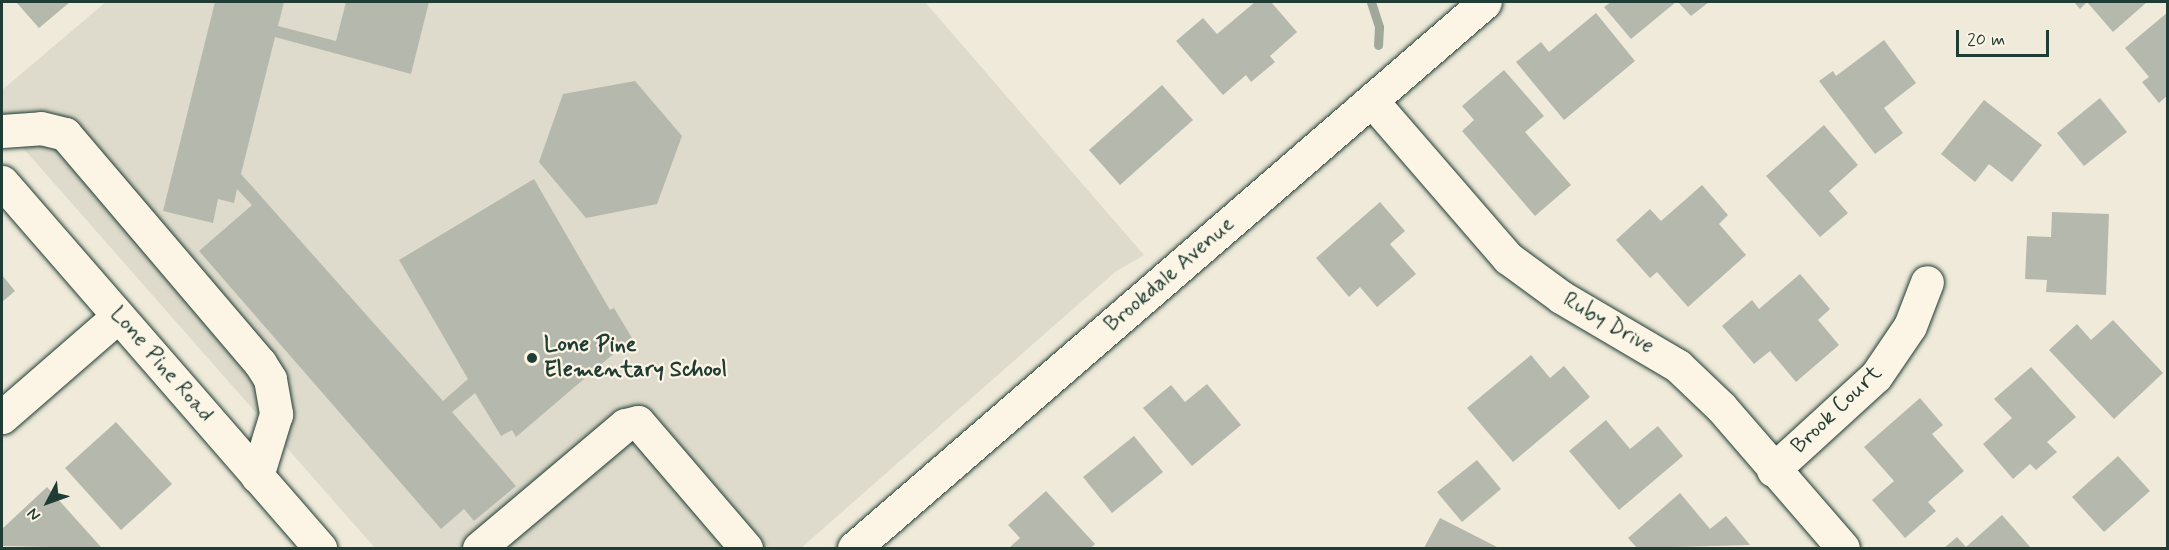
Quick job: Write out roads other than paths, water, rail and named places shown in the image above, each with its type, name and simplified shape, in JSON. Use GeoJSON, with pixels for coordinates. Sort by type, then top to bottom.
{"type":"FeatureCollection","features":[{"type":"Feature","properties":{"kind":"street","name":"Brookdale Avenue"},"geometry":{"type":"LineString","coordinates":[[854,549],[1485,2]]}},
{"type":"Feature","properties":{"kind":"street","name":"Ruby Drive"},"geometry":{"type":"LineString","coordinates":[[1372,101],[1508,258],[1561,297],[1678,366],[1721,407],[1843,549]]}},
{"type":"Feature","properties":{"kind":"street"},"geometry":{"type":"LineString","coordinates":[[2,131],[41,128],[65,134],[260,363],[270,379],[276,414],[257,476]]}},
{"type":"Feature","properties":{"kind":"street","name":"Lone Pine Road"},"geometry":{"type":"LineString","coordinates":[[2,182],[320,549]]}},
{"type":"Feature","properties":{"kind":"street","name":"Brook Court"},"geometry":{"type":"LineString","coordinates":[[1773,470],[1876,376],[1910,326],[1927,282]]}},
{"type":"Feature","properties":{"kind":"street"},"geometry":{"type":"LineString","coordinates":[[2,417],[118,316]]}},
{"type":"Feature","properties":{"kind":"street"},"geometry":{"type":"LineString","coordinates":[[479,549],[625,425],[638,422],[746,549]]}},
{"type":"Feature","properties":{"kind":"waterway"},"geometry":{"type":"LineString","coordinates":[[1371,2],[1379,27],[1378,45]]}},
{"type":"Feature","properties":{"kind":"place","name":"Lone Pine Elementary School"},"geometry":{"type":"Point","coordinates":[532,358]}}]}
